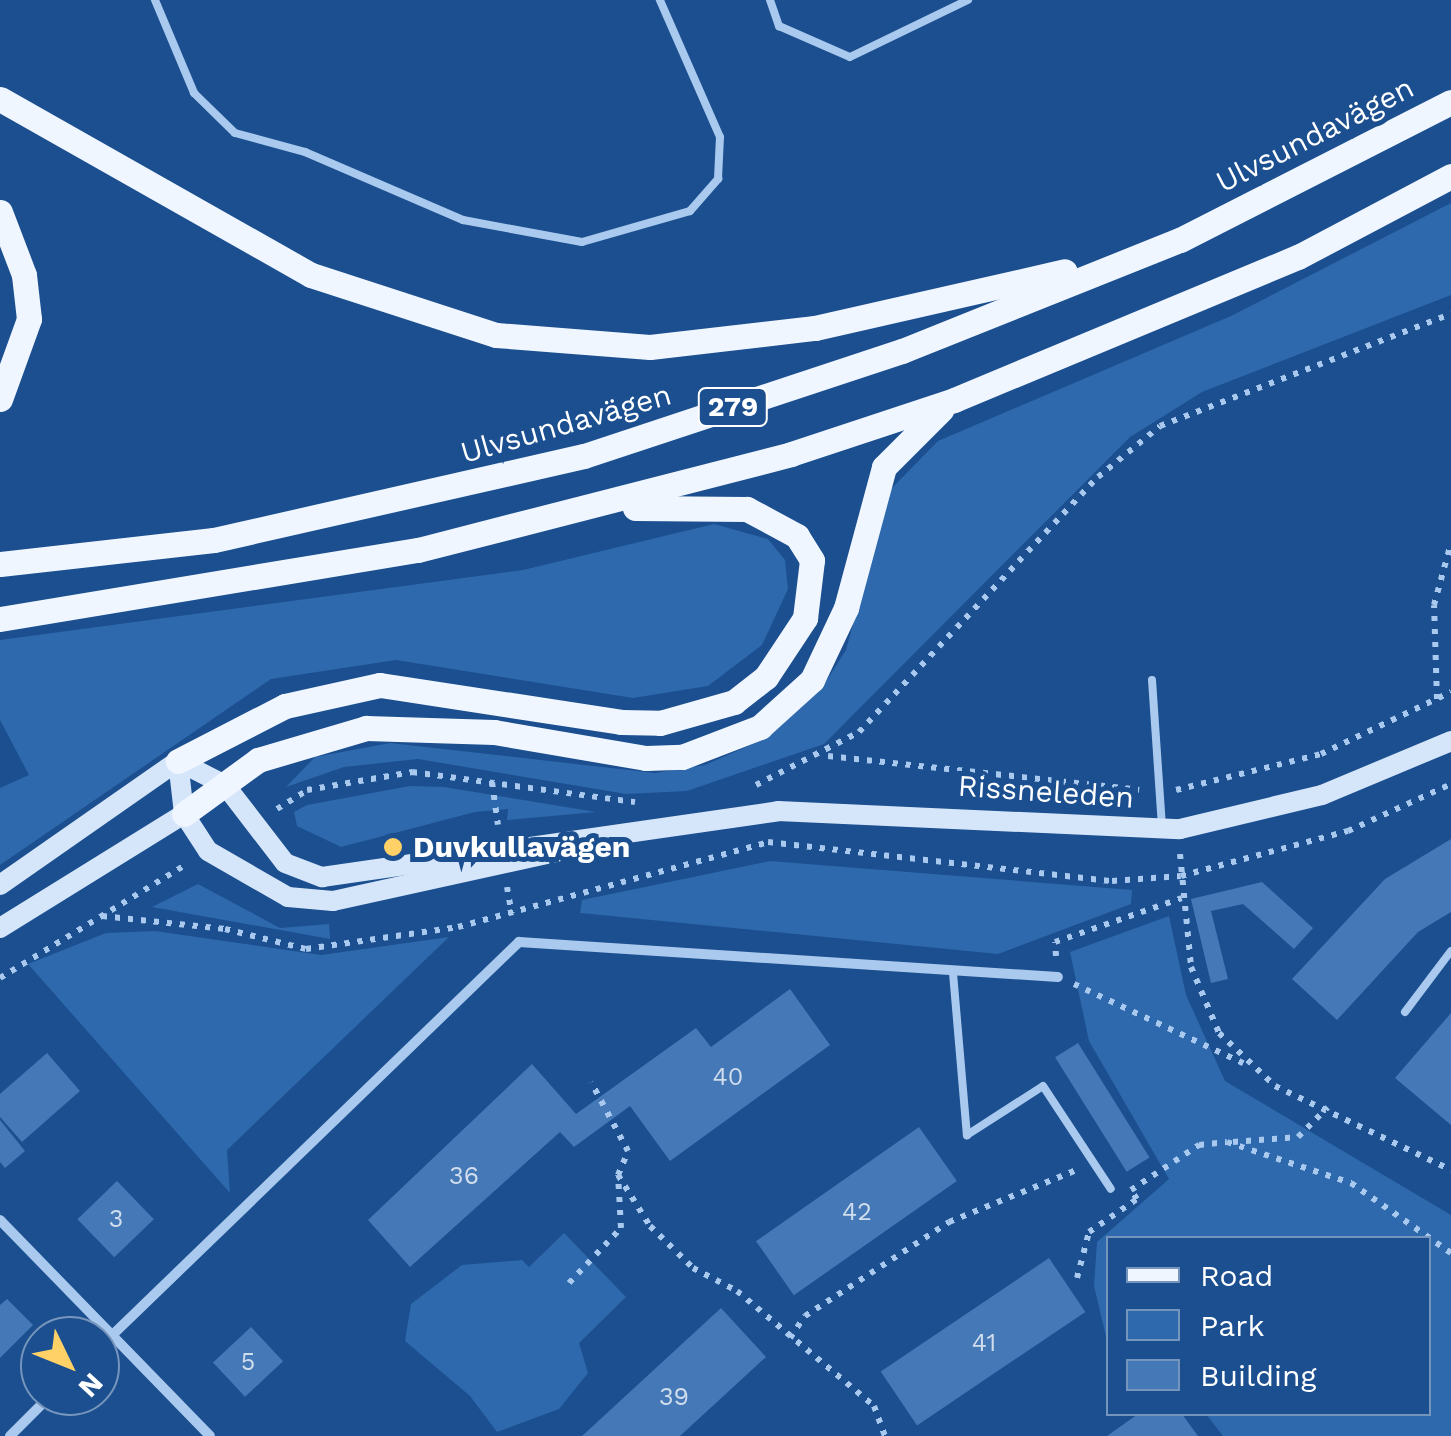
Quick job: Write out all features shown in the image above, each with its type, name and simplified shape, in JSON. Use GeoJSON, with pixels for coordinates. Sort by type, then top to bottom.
{"type":"FeatureCollection","features":[{"type":"Feature","properties":{"kind":"main road"},"geometry":{"type":"LineString","coordinates":[[0,99],[311,275],[432,321],[564,344],[650,346],[815,328],[1180,240]]}},
{"type":"Feature","properties":{"kind":"main road","name":"Ulvsundavägen"},"geometry":{"type":"LineString","coordinates":[[0,564],[214,540],[584,456],[902,351],[1180,240],[1451,102]]}},
{"type":"Feature","properties":{"kind":"main road","name":"279"},"geometry":{"type":"LineString","coordinates":[[0,618],[296,573],[605,508],[954,400],[1298,257],[1451,176]]}},
{"type":"Feature","properties":{"kind":"main road"},"geometry":{"type":"LineString","coordinates":[[0,212],[29,319],[0,400]]}},
{"type":"Feature","properties":{"kind":"main road"},"geometry":{"type":"LineString","coordinates":[[184,814],[258,760],[366,728],[494,732],[646,758],[722,746],[760,728],[812,680],[832,644],[884,467],[954,400]]}},
{"type":"Feature","properties":{"kind":"main road"},"geometry":{"type":"LineString","coordinates":[[178,761],[285,706],[380,685],[621,722],[660,723],[734,702],[766,676],[804,618],[812,560],[797,536],[747,509],[605,508]]}},
{"type":"Feature","properties":{"kind":"street","name":"Rissneleden"},"geometry":{"type":"LineString","coordinates":[[178,761],[225,784],[285,863],[322,877],[778,810],[1171,828],[1322,796],[1451,740]]}},
{"type":"Feature","properties":{"kind":"street","name":"Rissneleden"},"geometry":{"type":"LineString","coordinates":[[178,761],[184,814],[208,851],[258,886],[333,902],[623,835]]}},
{"type":"Feature","properties":{"kind":"street"},"geometry":{"type":"LineString","coordinates":[[0,885],[178,761]]}},
{"type":"Feature","properties":{"kind":"street"},"geometry":{"type":"LineString","coordinates":[[0,928],[184,814]]}},
{"type":"Feature","properties":{"kind":"street"},"geometry":{"type":"LineString","coordinates":[[120,1327],[518,942],[1058,977]]}},
{"type":"Feature","properties":{"kind":"street"},"geometry":{"type":"LineString","coordinates":[[0,1220],[93,1316]]}},
{"type":"Feature","properties":{"kind":"street"},"geometry":{"type":"LineString","coordinates":[[120,1343],[210,1436]]}},
{"type":"Feature","properties":{"kind":"street"},"geometry":{"type":"LineString","coordinates":[[10,1436],[30,1416]]}},
{"type":"Feature","properties":{"kind":"lane"},"geometry":{"type":"LineString","coordinates":[[155,0],[194,93],[236,134],[305,152],[463,220],[582,242],[690,211],[718,178],[720,137],[660,0]]}},
{"type":"Feature","properties":{"kind":"lane"},"geometry":{"type":"LineString","coordinates":[[770,0],[780,26],[850,57],[968,0]]}},
{"type":"Feature","properties":{"kind":"lane"},"geometry":{"type":"LineString","coordinates":[[1152,680],[1171,828]]}},
{"type":"Feature","properties":{"kind":"lane"},"geometry":{"type":"LineString","coordinates":[[1405,1012],[1451,951]]}},
{"type":"Feature","properties":{"kind":"lane"},"geometry":{"type":"LineString","coordinates":[[953,973],[967,1135],[1043,1086],[1111,1189]]}},
{"type":"Feature","properties":{"kind":"path"},"geometry":{"type":"LineString","coordinates":[[751,787],[826,756],[859,732],[1098,477],[1160,426],[1451,314]]}},
{"type":"Feature","properties":{"kind":"path"},"geometry":{"type":"LineString","coordinates":[[1437,699],[1434,605],[1451,543]]}},
{"type":"Feature","properties":{"kind":"path"},"geometry":{"type":"LineString","coordinates":[[254,823],[307,790],[412,772],[645,802]]}},
{"type":"Feature","properties":{"kind":"path"},"geometry":{"type":"LineString","coordinates":[[100,916],[226,929],[306,949],[458,926],[768,842],[1112,882],[1180,876],[1348,831],[1451,784]]}},
{"type":"Feature","properties":{"kind":"path"},"geometry":{"type":"LineString","coordinates":[[1171,828],[1191,967],[1218,1034],[1255,1069]]}},
{"type":"Feature","properties":{"kind":"path"},"geometry":{"type":"LineString","coordinates":[[0,978],[208,851]]}},
{"type":"Feature","properties":{"kind":"path"},"geometry":{"type":"LineString","coordinates":[[1182,898],[1055,942],[1058,977],[1255,1069],[1451,1170]]}},
{"type":"Feature","properties":{"kind":"path"},"geometry":{"type":"LineString","coordinates":[[569,1283],[620,1228],[618,1175],[628,1151],[591,1082]]}},
{"type":"Feature","properties":{"kind":"path"},"geometry":{"type":"LineString","coordinates":[[1111,1189],[1131,1190],[1199,1144],[1298,1137],[1328,1106]]}},
{"type":"Feature","properties":{"kind":"path"},"geometry":{"type":"LineString","coordinates":[[1227,1142],[1352,1183],[1427,1236]]}},
{"type":"Feature","properties":{"kind":"path"},"geometry":{"type":"LineString","coordinates":[[790,1338],[805,1316],[949,1222],[1094,1163]]}},
{"type":"Feature","properties":{"kind":"path"},"geometry":{"type":"LineString","coordinates":[[618,1175],[650,1226],[693,1268],[737,1291],[874,1406],[885,1436]]}},
{"type":"Feature","properties":{"kind":"path"},"geometry":{"type":"LineString","coordinates":[[1078,1278],[1089,1232],[1137,1200],[1131,1190]]}},
{"type":"Feature","properties":{"kind":"green space"},"geometry":{"type":"Polygon","coordinates":[[[1451,203],[1451,295],[1202,392],[1130,437],[824,744],[687,791],[626,794],[418,759],[344,767],[286,787],[315,757],[390,743],[655,773],[705,765],[764,739],[823,686],[846,650],[890,490],[938,441],[1231,316],[1451,203]]]}},
{"type":"Feature","properties":{"kind":"green space"},"geometry":{"type":"Polygon","coordinates":[[[714,524],[768,539],[785,560],[788,589],[762,645],[708,686],[633,698],[396,660],[271,679],[0,865],[0,788],[29,775],[0,720],[0,640],[523,570],[714,524]]]}},
{"type":"Feature","properties":{"kind":"green space"},"geometry":{"type":"Polygon","coordinates":[[[410,786],[444,787],[596,812],[507,820],[508,809],[475,812],[341,847],[297,826],[294,812],[307,805],[410,786]]]}},
{"type":"Feature","properties":{"kind":"green space"},"geometry":{"type":"Polygon","coordinates":[[[770,861],[1132,890],[1131,904],[998,954],[580,913],[582,900],[770,861]]]}},
{"type":"Feature","properties":{"kind":"green space"},"geometry":{"type":"Polygon","coordinates":[[[198,884],[280,928],[329,924],[330,939],[152,907],[198,884]]]}},
{"type":"Feature","properties":{"kind":"green space"},"geometry":{"type":"Polygon","coordinates":[[[1169,916],[1186,995],[1225,1081],[1451,1215],[1451,1436],[1223,1436],[1208,1416],[1431,1416],[1431,1236],[1106,1236],[1106,1337],[1094,1286],[1097,1242],[1169,1179],[1089,1041],[1070,952],[1169,916]]]}},
{"type":"Feature","properties":{"kind":"green space"},"geometry":{"type":"Polygon","coordinates":[[[155,931],[321,955],[449,937],[227,1150],[230,1193],[28,964],[106,933],[155,931]]]}},
{"type":"Feature","properties":{"kind":"green space"},"geometry":{"type":"Polygon","coordinates":[[[564,1233],[626,1297],[579,1343],[588,1373],[559,1409],[497,1432],[470,1396],[405,1341],[411,1304],[462,1265],[522,1260],[529,1267],[564,1233]]]}},
{"type":"Feature","properties":{"kind":"building"},"geometry":{"type":"Polygon","coordinates":[[[1451,839],[1451,912],[1418,932],[1337,1020],[1292,979],[1385,879],[1451,839]]]}},
{"type":"Feature","properties":{"kind":"building"},"geometry":{"type":"Polygon","coordinates":[[[1262,882],[1313,928],[1294,949],[1243,904],[1211,911],[1228,979],[1211,983],[1191,899],[1262,882]]]}},
{"type":"Feature","properties":{"kind":"building"},"geometry":{"type":"Polygon","coordinates":[[[790,989],[830,1045],[670,1161],[630,1106],[574,1147],[560,1132],[410,1267],[368,1220],[532,1064],[576,1114],[696,1028],[711,1047],[790,989]]]}},
{"type":"Feature","properties":{"kind":"building"},"geometry":{"type":"Polygon","coordinates":[[[1451,1013],[1451,1125],[1395,1078],[1451,1013]]]}},
{"type":"Feature","properties":{"kind":"building"},"geometry":{"type":"Polygon","coordinates":[[[1078,1043],[1150,1157],[1127,1172],[1055,1057],[1078,1043]]]}},
{"type":"Feature","properties":{"kind":"building"},"geometry":{"type":"Polygon","coordinates":[[[47,1053],[80,1091],[22,1142],[0,1117],[0,1094],[47,1053]]]}},
{"type":"Feature","properties":{"kind":"building"},"geometry":{"type":"Polygon","coordinates":[[[0,1120],[25,1151],[5,1168],[0,1162],[0,1120]]]}},
{"type":"Feature","properties":{"kind":"building"},"geometry":{"type":"Polygon","coordinates":[[[919,1127],[957,1181],[794,1295],[756,1241],[919,1127]]]}},
{"type":"Feature","properties":{"kind":"building"},"geometry":{"type":"Polygon","coordinates":[[[117,1181],[154,1219],[114,1257],[77,1219],[117,1181]]]}},
{"type":"Feature","properties":{"kind":"building"},"geometry":{"type":"Polygon","coordinates":[[[1049,1258],[1085,1312],[917,1425],[881,1372],[1049,1258]]]}},
{"type":"Feature","properties":{"kind":"building"},"geometry":{"type":"Polygon","coordinates":[[[7,1299],[24,1316],[20,1316],[20,1338],[0,1358],[0,1305],[7,1299]]]}},
{"type":"Feature","properties":{"kind":"building"},"geometry":{"type":"Polygon","coordinates":[[[721,1308],[766,1357],[680,1436],[582,1436],[721,1308]]]}},
{"type":"Feature","properties":{"kind":"building"},"geometry":{"type":"Polygon","coordinates":[[[251,1327],[283,1361],[245,1397],[213,1362],[251,1327]]]}},
{"type":"Feature","properties":{"kind":"building"},"geometry":{"type":"Polygon","coordinates":[[[1135,1416],[1183,1416],[1198,1436],[1107,1436],[1135,1416]]]}},
{"type":"Feature","properties":{"kind":"place","name":"Duvkullavägen"},"geometry":{"type":"Point","coordinates":[393,847]}}]}
